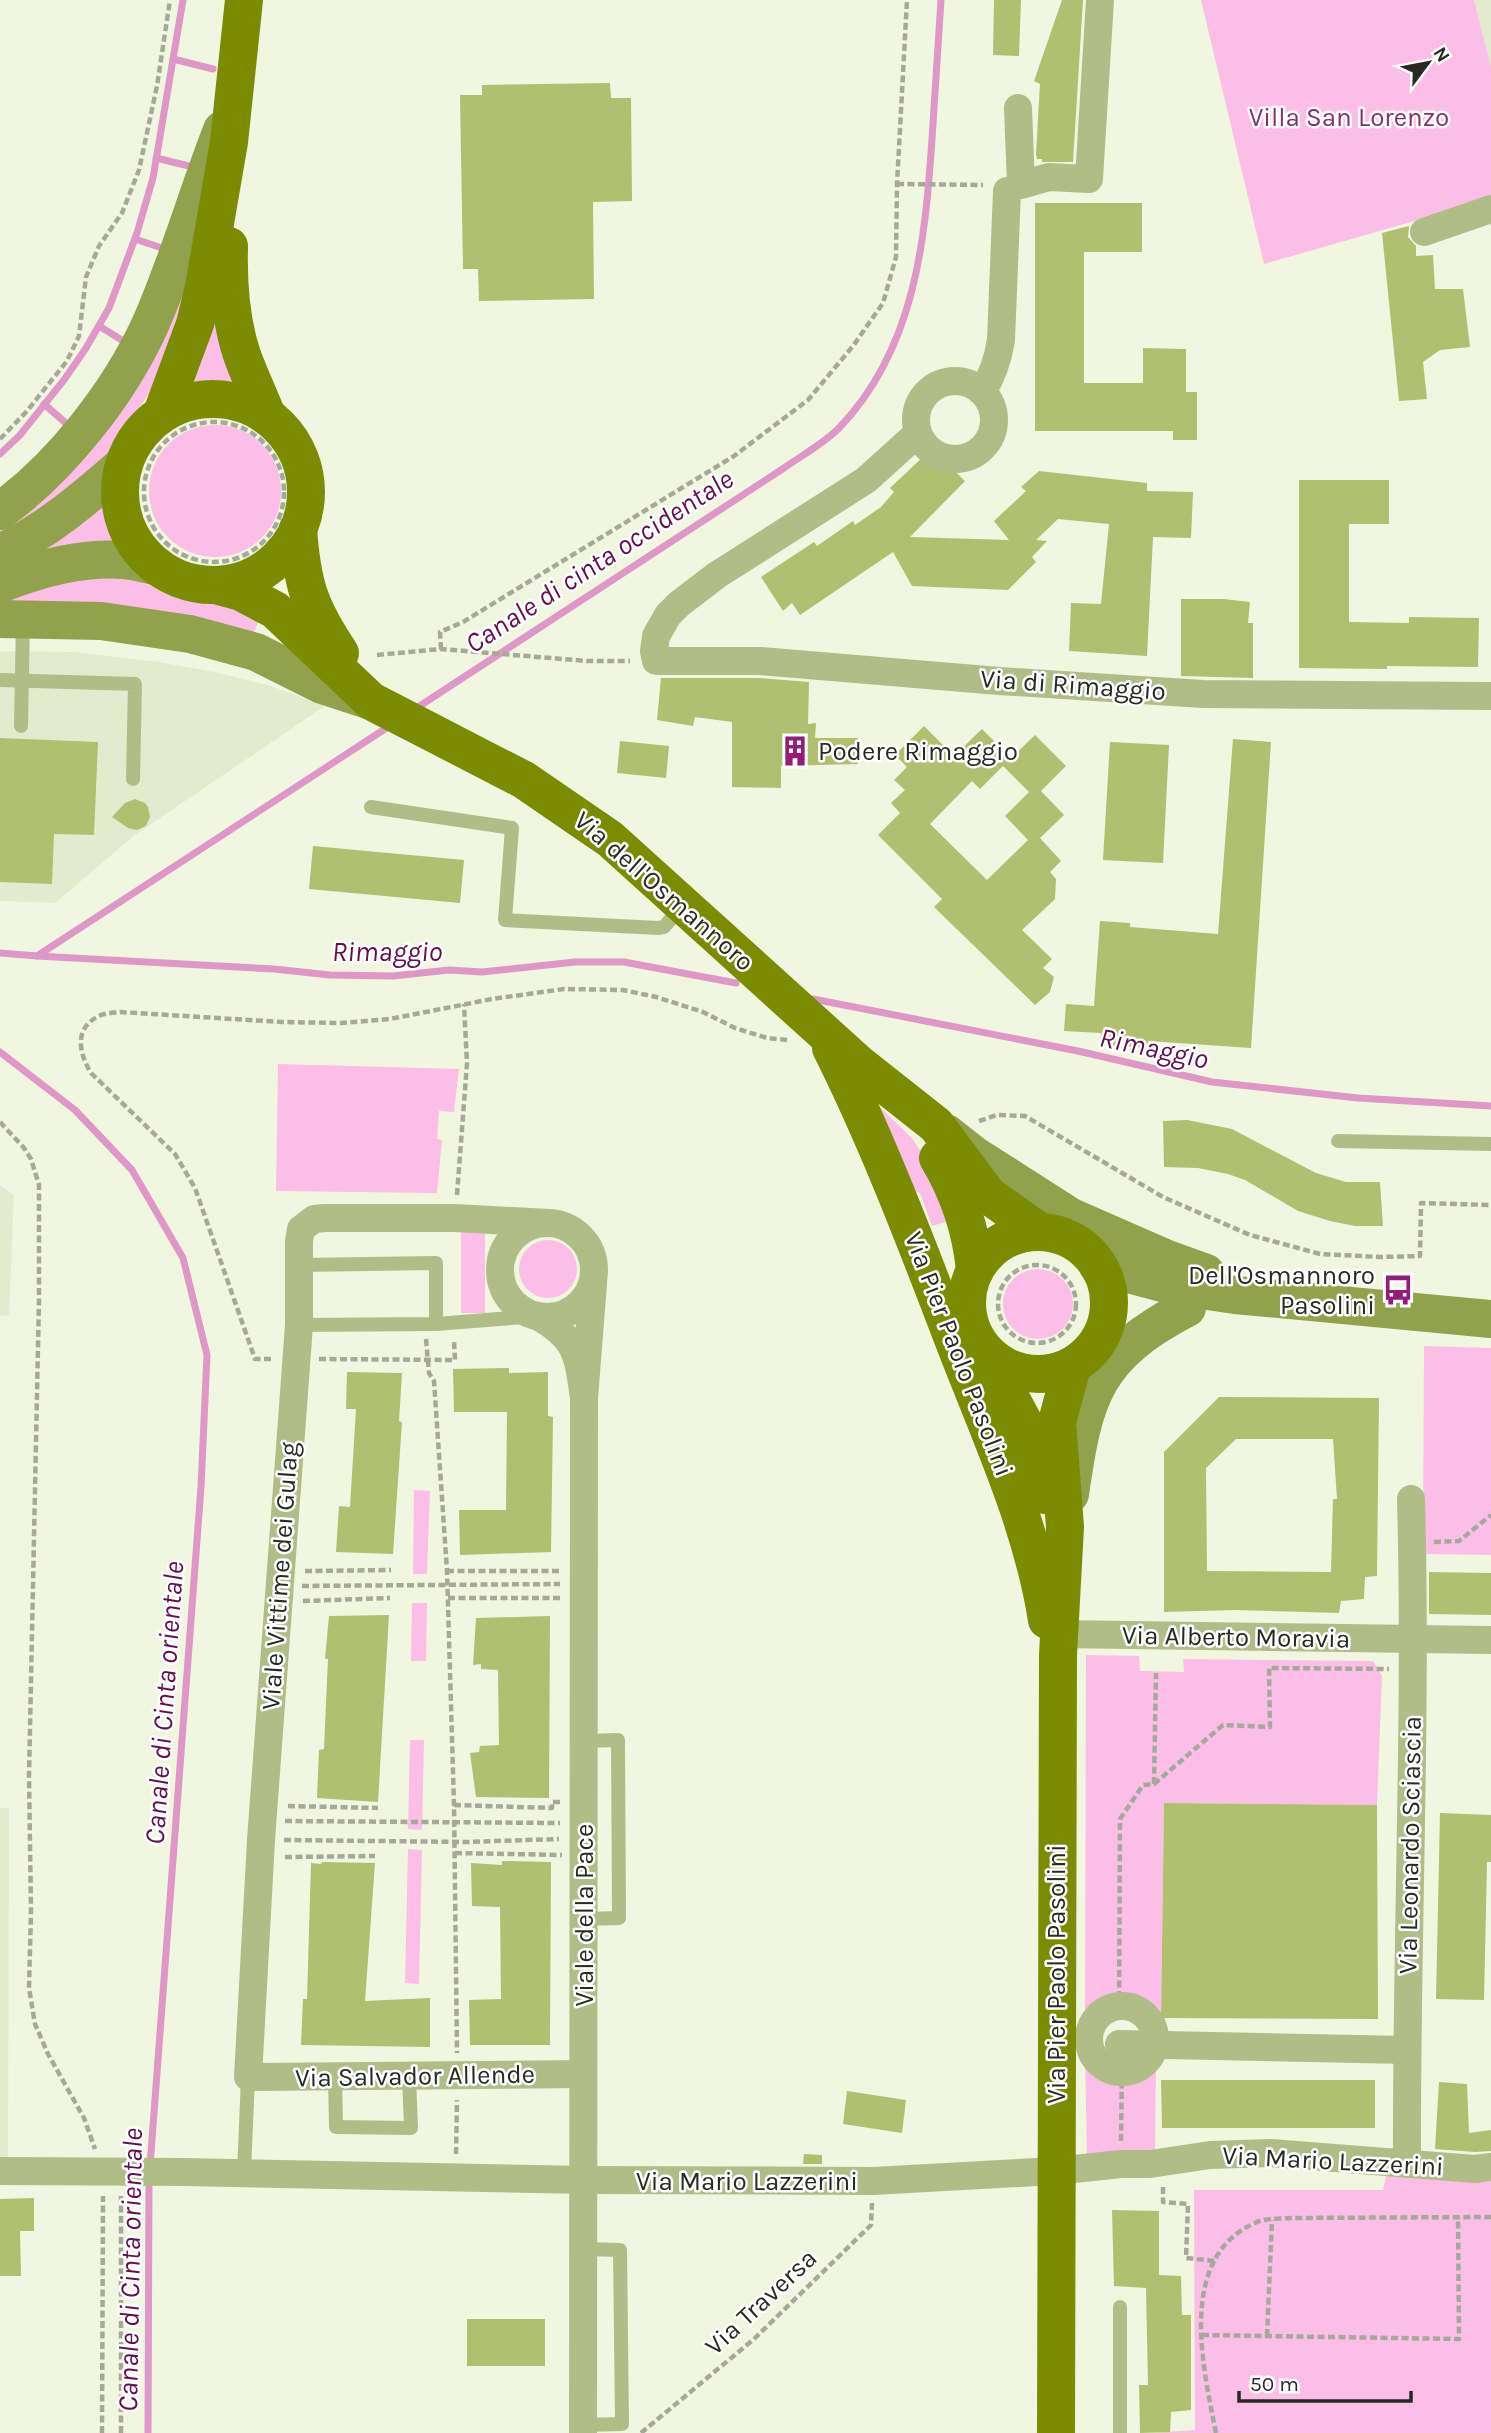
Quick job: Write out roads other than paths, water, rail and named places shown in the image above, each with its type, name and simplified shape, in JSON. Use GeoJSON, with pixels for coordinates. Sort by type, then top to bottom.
{"type":"FeatureCollection","features":[{"type":"Feature","properties":{"kind":"main road"},"geometry":{"type":"LineString","coordinates":[[244,0],[229,142],[229,286],[242,355],[267,416]]}},
{"type":"Feature","properties":{"kind":"main road"},"geometry":{"type":"LineString","coordinates":[[162,413],[195,324],[229,142]]}},
{"type":"Feature","properties":{"kind":"main road","name":"Via dell'Osmannoro"},"geometry":{"type":"LineString","coordinates":[[215,585],[245,579],[271,564],[282,554],[298,529],[306,498],[303,467],[289,438],[267,416],[253,408],[223,399],[191,401],[162,413],[138,436],[124,464],[120,497],[125,521],[135,543],[158,567],[180,578],[242,592],[275,610],[376,704],[524,780],[610,839],[761,975],[805,1028],[955,1124],[988,1195],[1040,1232]]}},
{"type":"Feature","properties":{"kind":"main road","name":"Via dell'Osmannoro"},"geometry":{"type":"LineString","coordinates":[[298,529],[306,589],[321,624],[376,704]]}},
{"type":"Feature","properties":{"kind":"main road","name":"Via Pier Paolo Pasolini"},"geometry":{"type":"LineString","coordinates":[[805,1028],[862,1109],[1009,1483],[1032,1554],[1058,1659]]}},
{"type":"Feature","properties":{"kind":"main road","name":"Via dell'Osmannoro"},"geometry":{"type":"LineString","coordinates":[[860,1065],[922,1135],[954,1185],[966,1221],[975,1270]]}},
{"type":"Feature","properties":{"kind":"main road","name":"Via dell'Osmannoro"},"geometry":{"type":"LineString","coordinates":[[1040,1232],[1073,1241],[1087,1252],[1086,1277],[1108,1290],[1109,1304],[1104,1330],[1085,1354],[1050,1374],[1027,1374],[1005,1366],[986,1352],[969,1321],[967,1304],[969,1286],[984,1257],[996,1246],[1024,1233],[1040,1232]]}},
{"type":"Feature","properties":{"kind":"main road","name":"Via Pier Paolo Pasolini"},"geometry":{"type":"LineString","coordinates":[[986,1352],[1024,1423],[1044,1491],[1058,1659]]}},
{"type":"Feature","properties":{"kind":"main road","name":"Via Pier Paolo Pasolini"},"geometry":{"type":"LineString","coordinates":[[1056,2433],[1058,1659],[1065,1527],[1057,1422],[1085,1354]]}},
{"type":"Feature","properties":{"kind":"main road","name":"Via Pier Paolo Pasolini"},"geometry":{"type":"LineString","coordinates":[[1050,2433],[1056,2258]]}},
{"type":"Feature","properties":{"kind":"street"},"geometry":{"type":"LineString","coordinates":[[1017,108],[1021,185],[1049,177],[1089,178],[1100,0]]}},
{"type":"Feature","properties":{"kind":"street"},"geometry":{"type":"LineString","coordinates":[[0,511],[43,473],[94,416],[136,353],[163,295],[203,178],[232,104]]}},
{"type":"Feature","properties":{"kind":"street"},"geometry":{"type":"LineString","coordinates":[[982,392],[990,380],[1001,340],[1007,191]]}},
{"type":"Feature","properties":{"kind":"street"},"geometry":{"type":"LineString","coordinates":[[1424,232],[1491,209]]}},
{"type":"Feature","properties":{"kind":"street"},"geometry":{"type":"LineString","coordinates":[[958,381],[982,392],[990,402],[994,414],[994,427],[982,449],[971,456],[946,458],[934,453],[924,444],[918,433],[918,407],[924,396],[934,387],[958,381]]}},
{"type":"Feature","properties":{"kind":"street","name":"Via di Rimaggio"},"geometry":{"type":"LineString","coordinates":[[918,433],[866,480],[717,575],[679,604],[668,615],[656,636],[656,661],[760,661],[999,681],[1203,694],[1491,696]]}},
{"type":"Feature","properties":{"kind":"street","name":"Via dell'Osmannoro"},"geometry":{"type":"LineString","coordinates":[[0,553],[49,525],[124,464]]}},
{"type":"Feature","properties":{"kind":"street","name":"Via dell'Osmannoro"},"geometry":{"type":"LineString","coordinates":[[0,584],[36,571],[84,561],[128,560],[158,567]]}},
{"type":"Feature","properties":{"kind":"street"},"geometry":{"type":"LineString","coordinates":[[12,619],[101,621],[190,634],[256,652],[322,685],[376,704]]}},
{"type":"Feature","properties":{"kind":"street","name":"Via dell'Osmannoro"},"geometry":{"type":"LineString","coordinates":[[955,1124],[974,1155],[1071,1217],[1167,1259],[1277,1299]]}},
{"type":"Feature","properties":{"kind":"street","name":"Viale Vittime dei Gulag"},"geometry":{"type":"LineString","coordinates":[[248,2067],[278,1586],[299,1325],[301,1229],[314,1219],[455,1218],[549,1223]]}},
{"type":"Feature","properties":{"kind":"street"},"geometry":{"type":"LineString","coordinates":[[549,1223],[570,1229],[585,1243],[593,1262],[594,1273],[587,1295],[580,1304],[560,1315],[537,1316],[518,1308],[507,1296],[501,1282],[500,1261],[506,1246],[516,1234],[529,1227],[549,1223]]}},
{"type":"Feature","properties":{"kind":"street","name":"Viale della Pace"},"geometry":{"type":"LineString","coordinates":[[583,2429],[584,2249],[597,2180],[582,2074],[584,1398],[594,1273]]}},
{"type":"Feature","properties":{"kind":"street","name":"Via dell'Osmannoro"},"geometry":{"type":"LineString","coordinates":[[1086,1277],[1164,1284],[1235,1295],[1491,1319]]}},
{"type":"Feature","properties":{"kind":"street","name":"Via dell'Osmannoro"},"geometry":{"type":"LineString","coordinates":[[1085,1354],[1118,1328],[1141,1318],[1235,1295]]}},
{"type":"Feature","properties":{"kind":"street","name":"Via Pier Paolo Pasolini"},"geometry":{"type":"LineString","coordinates":[[1065,1527],[1083,1419],[1095,1387],[1113,1362],[1138,1338],[1156,1324],[1187,1308]]}},
{"type":"Feature","properties":{"kind":"street","name":"Viale della Pace"},"geometry":{"type":"LineString","coordinates":[[537,1316],[557,1328],[573,1348],[579,1364],[584,1398]]}},
{"type":"Feature","properties":{"kind":"street"},"geometry":{"type":"LineString","coordinates":[[1411,1499],[1413,1640]]}},
{"type":"Feature","properties":{"kind":"street","name":"Via Alberto Moravia"},"geometry":{"type":"LineString","coordinates":[[1058,1659],[1413,1640],[1491,1640]]}},
{"type":"Feature","properties":{"kind":"street","name":"Via Leonardo Sciascia"},"geometry":{"type":"LineString","coordinates":[[1407,2164],[1406,2050],[1413,1640]]}},
{"type":"Feature","properties":{"kind":"street"},"geometry":{"type":"LineString","coordinates":[[1118,2005],[1139,2009],[1146,2016],[1152,2025],[1154,2045],[1150,2056],[1134,2070],[1111,2071],[1101,2066],[1094,2057],[1088,2035],[1091,2024],[1098,2015],[1107,2008],[1118,2005]]}},
{"type":"Feature","properties":{"kind":"street"},"geometry":{"type":"LineString","coordinates":[[1119,2044],[1406,2050]]}},
{"type":"Feature","properties":{"kind":"street","name":"Via Salvador Allende"},"geometry":{"type":"LineString","coordinates":[[248,2067],[335,2077],[582,2074]]}},
{"type":"Feature","properties":{"kind":"street","name":"Via Mario Lazzerini"},"geometry":{"type":"LineString","coordinates":[[0,2171],[597,2180],[873,2181],[1055,2171],[1121,2164],[1150,2164],[1210,2155],[1271,2153],[1475,2169],[1491,2167]]}},
{"type":"Feature","properties":{"kind":"lane"},"geometry":{"type":"LineString","coordinates":[[12,619],[22,680],[21,726]]}},
{"type":"Feature","properties":{"kind":"lane"},"geometry":{"type":"LineString","coordinates":[[0,680],[135,684],[132,779]]}},
{"type":"Feature","properties":{"kind":"lane"},"geometry":{"type":"LineString","coordinates":[[371,807],[512,828],[505,920],[658,928],[664,927],[684,904]]}},
{"type":"Feature","properties":{"kind":"lane"},"geometry":{"type":"LineString","coordinates":[[1338,1141],[1491,1144]]}},
{"type":"Feature","properties":{"kind":"lane"},"geometry":{"type":"LineString","coordinates":[[299,1265],[436,1263],[431,1324]]}},
{"type":"Feature","properties":{"kind":"lane"},"geometry":{"type":"LineString","coordinates":[[299,1325],[431,1324],[537,1316]]}},
{"type":"Feature","properties":{"kind":"lane"},"geometry":{"type":"LineString","coordinates":[[584,1741],[618,1740],[619,1918],[584,1919]]}},
{"type":"Feature","properties":{"kind":"lane","name":"Viale Vittime dei Gulag"},"geometry":{"type":"LineString","coordinates":[[244,2173],[248,2067]]}},
{"type":"Feature","properties":{"kind":"lane"},"geometry":{"type":"LineString","coordinates":[[335,2077],[336,2127],[411,2128],[409,2076]]}},
{"type":"Feature","properties":{"kind":"lane"},"geometry":{"type":"LineString","coordinates":[[583,2429],[622,2424],[620,2250],[584,2249]]}},
{"type":"Feature","properties":{"kind":"lane"},"geometry":{"type":"LineString","coordinates":[[1120,2307],[1120,2433]]}},
{"type":"Feature","properties":{"kind":"waterway"},"geometry":{"type":"LineString","coordinates":[[0,454],[20,435],[64,380],[109,308],[137,233],[153,178],[183,0]]}},
{"type":"Feature","properties":{"kind":"waterway","name":"Canale di cinta occidentale"},"geometry":{"type":"LineString","coordinates":[[415,709],[820,444],[840,427],[865,396],[885,363],[900,328],[920,255],[929,178],[941,0]]}},
{"type":"Feature","properties":{"kind":"waterway"},"geometry":{"type":"LineString","coordinates":[[173,59],[213,69]]}},
{"type":"Feature","properties":{"kind":"waterway"},"geometry":{"type":"LineString","coordinates":[[156,158],[189,166]]}},
{"type":"Feature","properties":{"kind":"waterway"},"geometry":{"type":"LineString","coordinates":[[135,239],[168,250]]}},
{"type":"Feature","properties":{"kind":"waterway"},"geometry":{"type":"LineString","coordinates":[[99,326],[125,342]]}},
{"type":"Feature","properties":{"kind":"waterway"},"geometry":{"type":"LineString","coordinates":[[44,404],[68,425]]}},
{"type":"Feature","properties":{"kind":"waterway","name":"Canale di cinta occidentale"},"geometry":{"type":"LineString","coordinates":[[0,953],[37,956],[391,725]]}},
{"type":"Feature","properties":{"kind":"waterway","name":"Rimaggio"},"geometry":{"type":"LineString","coordinates":[[37,956],[274,969],[330,975],[393,976],[449,970],[482,972],[575,962],[624,962],[736,983]]}},
{"type":"Feature","properties":{"kind":"waterway","name":"Rimaggio"},"geometry":{"type":"LineString","coordinates":[[813,999],[1078,1051],[1212,1082],[1358,1098],[1491,1106]]}},
{"type":"Feature","properties":{"kind":"waterway","name":"Canale di Cinta orientale"},"geometry":{"type":"LineString","coordinates":[[0,1052],[75,1110],[132,1170],[183,1258],[207,1355],[201,1487],[150,2166]]}},
{"type":"Feature","properties":{"kind":"waterway","name":"Canale di Cinta orientale"},"geometry":{"type":"LineString","coordinates":[[148,2433],[149,2178]]}},
{"type":"Feature","properties":{"kind":"place","name":"Podere Rimaggio"},"geometry":{"type":"Point","coordinates":[795,751]}},
{"type":"Feature","properties":{"kind":"place","name":"Dell'Osmannoro Pasolini"},"geometry":{"type":"Point","coordinates":[1398,1290]}},
{"type":"Feature","properties":{"kind":"park label","name":"Villa San Lorenzo"},"geometry":{"type":"Point","coordinates":[1349,117]}}]}
